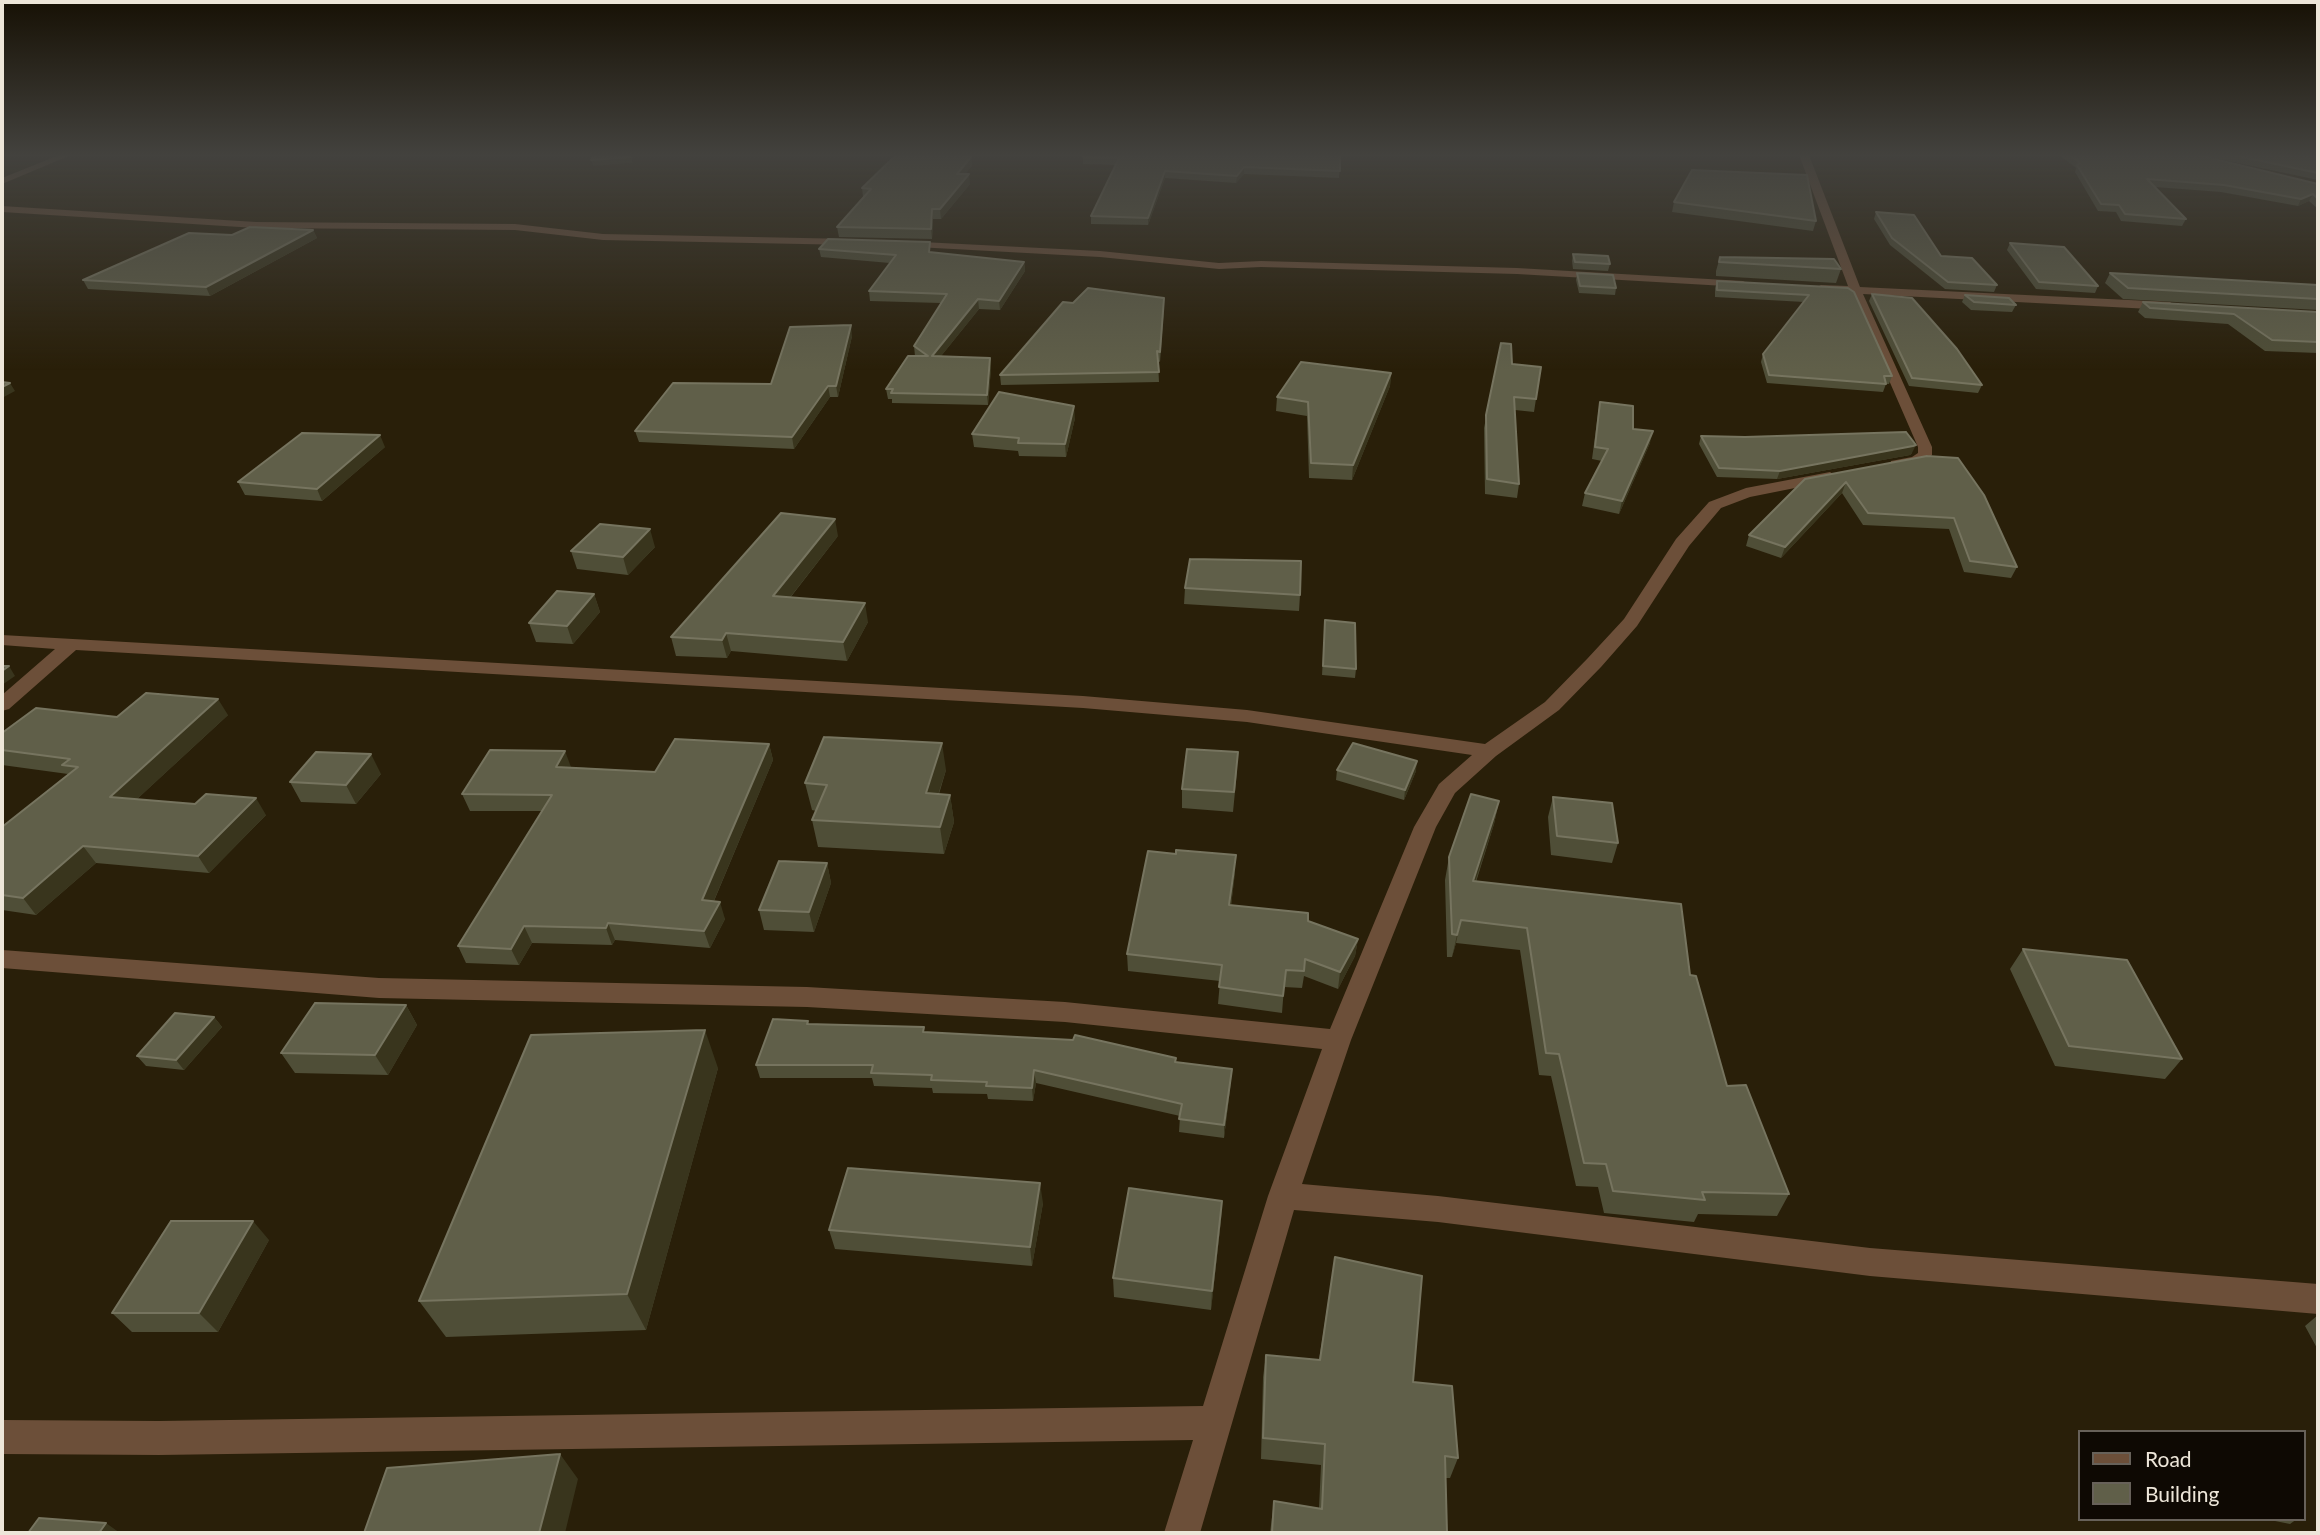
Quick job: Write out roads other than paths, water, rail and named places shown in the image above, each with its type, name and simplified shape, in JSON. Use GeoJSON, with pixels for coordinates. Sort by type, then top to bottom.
{"type":"FeatureCollection","features":[{"type":"Feature","properties":{"kind":"street"},"geometry":{"type":"LineString","coordinates":[[470,227],[515,227],[603,237],[867,243]]}},
{"type":"Feature","properties":{"kind":"street"},"geometry":{"type":"LineString","coordinates":[[1832,227],[1856,290],[1925,447],[1925,455],[1916,461],[1877,468]]}},
{"type":"Feature","properties":{"kind":"street"},"geometry":{"type":"LineString","coordinates":[[894,244],[1100,254],[1183,260],[1219,266],[1261,264],[1517,271],[1760,284]]}},
{"type":"Feature","properties":{"kind":"street"},"geometry":{"type":"LineString","coordinates":[[1815,288],[2177,307]]}},
{"type":"Feature","properties":{"kind":"street"},"geometry":{"type":"LineString","coordinates":[[1182,1533],[1283,1196],[1338,1040],[1425,827],[1447,789],[1489,751],[1552,706],[1594,663],[1631,622],[1682,542],[1715,505],[1746,493],[1851,473]]}},
{"type":"Feature","properties":{"kind":"street"},"geometry":{"type":"LineString","coordinates":[[2,640],[1083,702],[1247,716],[1489,751]]}},
{"type":"Feature","properties":{"kind":"street"},"geometry":{"type":"LineString","coordinates":[[2,705],[72,644]]}},
{"type":"Feature","properties":{"kind":"street"},"geometry":{"type":"LineString","coordinates":[[2,960],[379,988],[807,997],[1065,1012],[1338,1040]]}},
{"type":"Feature","properties":{"kind":"street"},"geometry":{"type":"LineString","coordinates":[[1283,1196],[1438,1209],[1870,1262],[2318,1299]]}},
{"type":"Feature","properties":{"kind":"street"},"geometry":{"type":"LineString","coordinates":[[2,1437],[159,1438],[1214,1423]]}}]}
